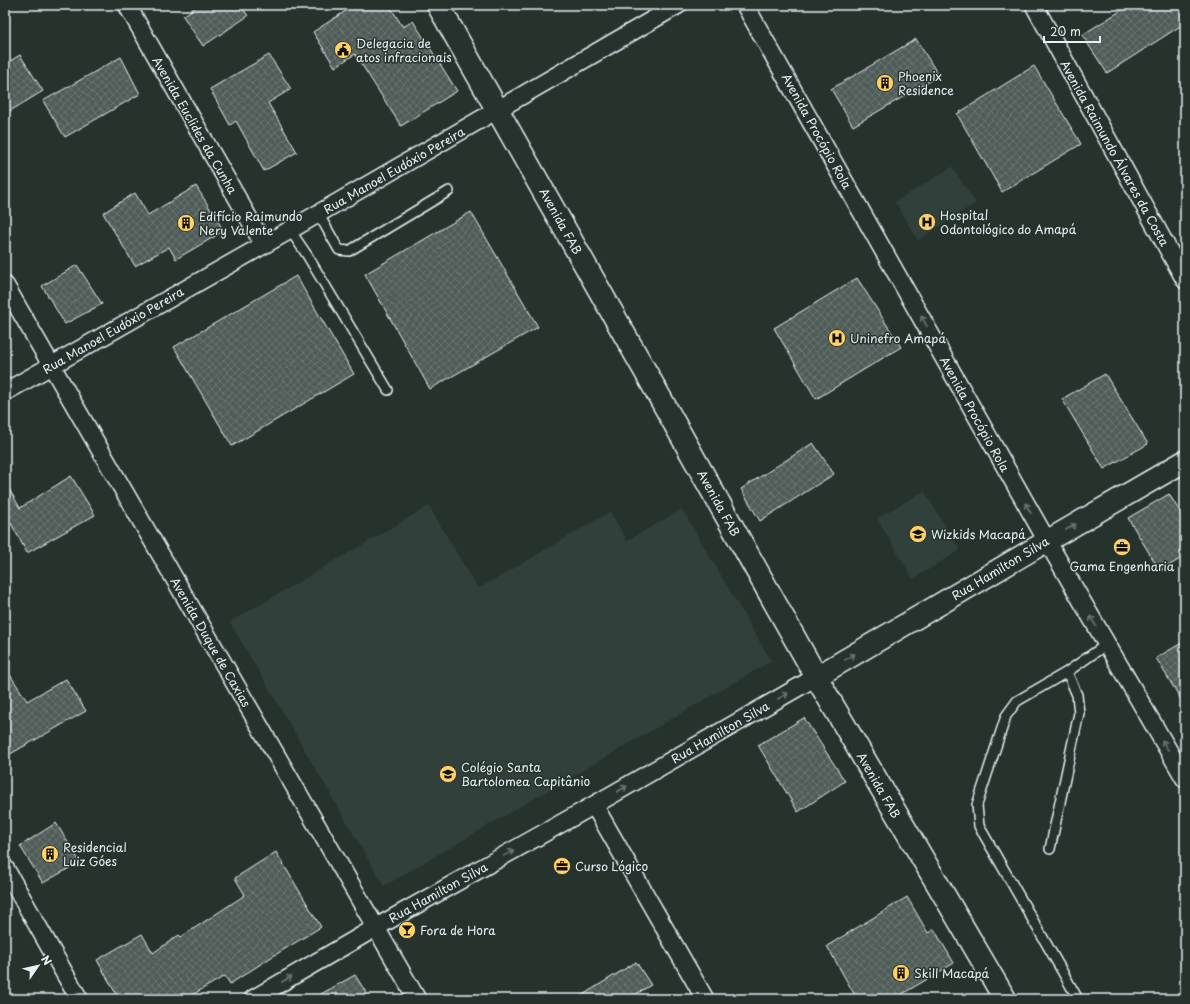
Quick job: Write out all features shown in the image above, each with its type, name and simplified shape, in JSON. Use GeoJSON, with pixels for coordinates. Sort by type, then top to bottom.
{"type":"FeatureCollection","features":[{"type":"Feature","properties":{"kind":"main road","name":"Avenida FAB"},"geometry":{"type":"LineString","coordinates":[[438,5],[816,677],[1004,999]]}},
{"type":"Feature","properties":{"kind":"street","name":"Avenida Euclides da Cunha"},"geometry":{"type":"LineString","coordinates":[[126,5],[264,245]]}},
{"type":"Feature","properties":{"kind":"street","name":"Rua Manoel Eudóxio Pereira"},"geometry":{"type":"LineString","coordinates":[[5,392],[264,245],[678,5]]}},
{"type":"Feature","properties":{"kind":"street","name":"Avenida Procópio Rola"},"geometry":{"type":"LineString","coordinates":[[745,5],[1046,541],[1185,779]]}},
{"type":"Feature","properties":{"kind":"street","name":"Avenida Raimundo Álvares da Costa"},"geometry":{"type":"LineString","coordinates":[[1034,5],[1185,280]]}},
{"type":"Feature","properties":{"kind":"street","name":"Avenida Duque de Caxias"},"geometry":{"type":"LineString","coordinates":[[5,284],[417,999]]}},
{"type":"Feature","properties":{"kind":"street","name":"Rua Hamilton Silva"},"geometry":{"type":"LineString","coordinates":[[253,999],[816,677],[1185,461]]}},
{"type":"Feature","properties":{"kind":"street"},"geometry":{"type":"LineString","coordinates":[[594,805],[705,999]]}},
{"type":"Feature","properties":{"kind":"street"},"geometry":{"type":"LineString","coordinates":[[5,868],[79,999]]}},
{"type":"Feature","properties":{"kind":"lane"},"geometry":{"type":"LineString","coordinates":[[318,213],[339,250],[349,251],[449,191]]}},
{"type":"Feature","properties":{"kind":"lane"},"geometry":{"type":"LineString","coordinates":[[290,230],[388,390]]}},
{"type":"Feature","properties":{"kind":"lane"},"geometry":{"type":"LineString","coordinates":[[1078,999],[979,826],[977,805],[1006,716],[1017,702],[1066,672],[1106,644]]}},
{"type":"Feature","properties":{"kind":"lane"},"geometry":{"type":"LineString","coordinates":[[1050,848],[1079,713],[1076,695],[1066,672]]}},
{"type":"Feature","properties":{"kind":"shaded area","name":"Hospital Odontológico do Amapá"},"geometry":{"type":"Polygon","coordinates":[[[952,167],[976,203],[918,240],[895,202],[952,167]]]}},
{"type":"Feature","properties":{"kind":"shaded area","name":"Wizkids Macapá"},"geometry":{"type":"Polygon","coordinates":[[[924,491],[960,550],[913,579],[877,518],[924,491]]]}},
{"type":"Feature","properties":{"kind":"shaded area","name":"Colégio Santa Bartolomea Capitânio"},"geometry":{"type":"Polygon","coordinates":[[[429,506],[478,589],[610,512],[627,541],[682,509],[771,661],[384,886],[230,622],[429,506]]]}},
{"type":"Feature","properties":{"kind":"building"},"geometry":{"type":"Polygon","coordinates":[[[199,5],[241,5],[248,16],[203,46],[183,16],[199,5]]]}},
{"type":"Feature","properties":{"kind":"building"},"geometry":{"type":"Polygon","coordinates":[[[355,5],[389,5],[403,27],[413,21],[457,91],[401,126],[355,54],[335,67],[313,32],[355,5]]]}},
{"type":"Feature","properties":{"kind":"building"},"geometry":{"type":"Polygon","coordinates":[[[1130,5],[1180,5],[1185,12],[1185,23],[1107,73],[1082,35],[1130,5]]]}},
{"type":"Feature","properties":{"kind":"building","name":"Phoenix Residence"},"geometry":{"type":"Polygon","coordinates":[[[916,39],[939,76],[853,126],[831,89],[916,39]]]}},
{"type":"Feature","properties":{"kind":"building"},"geometry":{"type":"Polygon","coordinates":[[[20,55],[43,91],[5,114],[5,64],[20,55]]]}},
{"type":"Feature","properties":{"kind":"building"},"geometry":{"type":"Polygon","coordinates":[[[269,55],[291,89],[268,103],[297,152],[264,171],[236,121],[230,125],[210,89],[269,55]]]}},
{"type":"Feature","properties":{"kind":"building"},"geometry":{"type":"Polygon","coordinates":[[[121,57],[140,94],[65,137],[43,101],[121,57]]]}},
{"type":"Feature","properties":{"kind":"building"},"geometry":{"type":"Polygon","coordinates":[[[1034,66],[1081,144],[1002,192],[957,114],[1034,66]]]}},
{"type":"Feature","properties":{"kind":"building"},"geometry":{"type":"Polygon","coordinates":[[[196,186],[224,231],[176,259],[169,247],[135,266],[103,213],[135,193],[148,215],[196,186]]]}},
{"type":"Feature","properties":{"kind":"building"},"geometry":{"type":"Polygon","coordinates":[[[471,212],[538,327],[430,389],[365,274],[471,212]]]}},
{"type":"Feature","properties":{"kind":"building"},"geometry":{"type":"Polygon","coordinates":[[[77,265],[102,304],[65,324],[42,286],[77,265]]]}},
{"type":"Feature","properties":{"kind":"building"},"geometry":{"type":"Polygon","coordinates":[[[296,276],[354,374],[232,446],[174,347],[296,276]]]}},
{"type":"Feature","properties":{"kind":"building","name":"Uninefro Amapá"},"geometry":{"type":"Polygon","coordinates":[[[857,278],[901,347],[816,399],[774,328],[857,278]]]}},
{"type":"Feature","properties":{"kind":"building"},"geometry":{"type":"Polygon","coordinates":[[[1105,374],[1148,444],[1104,469],[1062,399],[1105,374]]]}},
{"type":"Feature","properties":{"kind":"building"},"geometry":{"type":"Polygon","coordinates":[[[813,443],[834,474],[760,521],[741,489],[813,443]]]}},
{"type":"Feature","properties":{"kind":"building"},"geometry":{"type":"Polygon","coordinates":[[[71,476],[95,515],[27,553],[5,512],[5,482],[20,508],[71,476]]]}},
{"type":"Feature","properties":{"kind":"building"},"geometry":{"type":"Polygon","coordinates":[[[1169,494],[1185,520],[1185,556],[1160,571],[1128,518],[1169,494]]]}},
{"type":"Feature","properties":{"kind":"building"},"geometry":{"type":"Polygon","coordinates":[[[1185,641],[1185,706],[1156,658],[1185,641]]]}},
{"type":"Feature","properties":{"kind":"building"},"geometry":{"type":"Polygon","coordinates":[[[5,667],[27,701],[66,679],[86,711],[5,757],[5,667]]]}},
{"type":"Feature","properties":{"kind":"building"},"geometry":{"type":"Polygon","coordinates":[[[804,718],[845,781],[798,812],[758,745],[804,718]]]}},
{"type":"Feature","properties":{"kind":"building","name":"Residencial Luiz Góes"},"geometry":{"type":"Polygon","coordinates":[[[56,823],[80,862],[43,883],[20,846],[56,823]]]}},
{"type":"Feature","properties":{"kind":"building"},"geometry":{"type":"Polygon","coordinates":[[[276,852],[321,927],[230,984],[225,976],[185,999],[119,999],[97,960],[142,934],[153,953],[179,935],[181,937],[245,895],[235,878],[276,852]]]}},
{"type":"Feature","properties":{"kind":"building"},"geometry":{"type":"Polygon","coordinates":[[[907,897],[928,933],[934,929],[954,963],[894,999],[857,999],[827,946],[907,897]]]}},
{"type":"Feature","properties":{"kind":"building"},"geometry":{"type":"Polygon","coordinates":[[[636,962],[651,985],[628,999],[576,999],[636,962]]]}},
{"type":"Feature","properties":{"kind":"building"},"geometry":{"type":"Polygon","coordinates":[[[355,975],[370,999],[312,999],[355,975]]]}},
{"type":"Feature","properties":{"kind":"place","name":"Delegacia de atos infracionais"},"geometry":{"type":"Point","coordinates":[343,50]}},
{"type":"Feature","properties":{"kind":"place","name":"Phoenix Residence"},"geometry":{"type":"Point","coordinates":[885,83]}},
{"type":"Feature","properties":{"kind":"place","name":"Hospital Odontológico do Amapá"},"geometry":{"type":"Point","coordinates":[927,222]}},
{"type":"Feature","properties":{"kind":"place","name":"Edifício Raimundo Nery Valente"},"geometry":{"type":"Point","coordinates":[186,223]}},
{"type":"Feature","properties":{"kind":"place","name":"Uninefro Amapá"},"geometry":{"type":"Point","coordinates":[837,338]}},
{"type":"Feature","properties":{"kind":"place","name":"Wizkids Macapá"},"geometry":{"type":"Point","coordinates":[918,534]}},
{"type":"Feature","properties":{"kind":"place","name":"Gama Engenharia"},"geometry":{"type":"Point","coordinates":[1122,547]}},
{"type":"Feature","properties":{"kind":"place","name":"Colégio Santa Bartolomea Capitânio"},"geometry":{"type":"Point","coordinates":[448,774]}},
{"type":"Feature","properties":{"kind":"place","name":"Residencial Luiz Góes"},"geometry":{"type":"Point","coordinates":[50,854]}},
{"type":"Feature","properties":{"kind":"place","name":"Curso Lógico"},"geometry":{"type":"Point","coordinates":[562,866]}},
{"type":"Feature","properties":{"kind":"place","name":"Fora de Hora"},"geometry":{"type":"Point","coordinates":[407,930]}},
{"type":"Feature","properties":{"kind":"place","name":"Skill Macapá"},"geometry":{"type":"Point","coordinates":[901,973]}}]}
